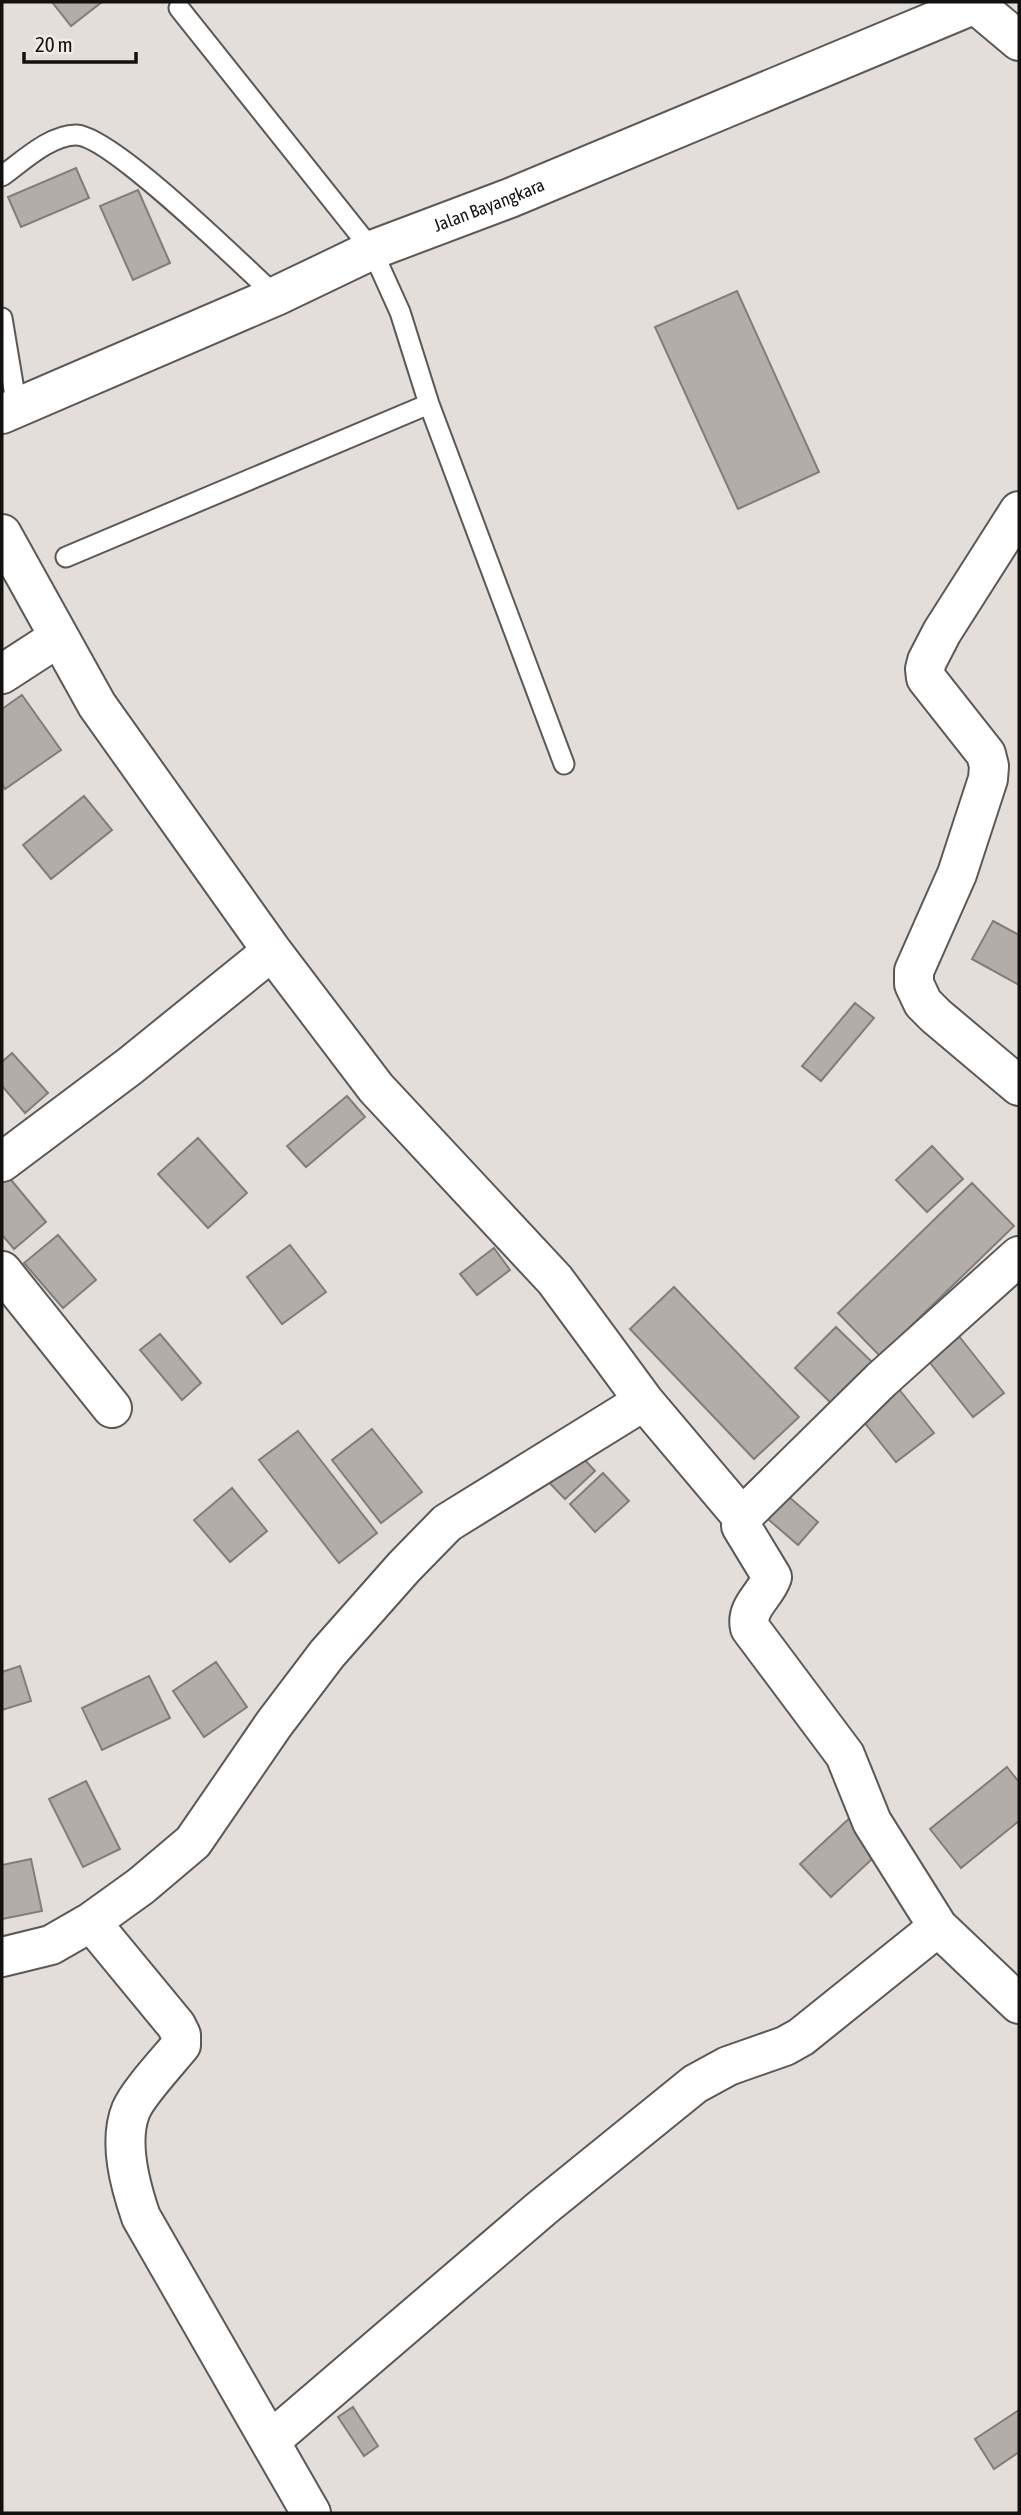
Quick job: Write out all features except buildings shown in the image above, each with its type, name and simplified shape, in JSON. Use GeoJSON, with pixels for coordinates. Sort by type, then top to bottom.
{"type":"FeatureCollection","features":[{"type":"Feature","properties":{"kind":"main road"},"geometry":{"type":"LineString","coordinates":[[977,3],[1019,41]]}},
{"type":"Feature","properties":{"kind":"main road","name":"Jalan Bayangkara"},"geometry":{"type":"LineString","coordinates":[[9,411],[276,296],[372,250],[510,198],[977,3]]}},
{"type":"Feature","properties":{"kind":"main road"},"geometry":{"type":"LineString","coordinates":[[1019,511],[942,632],[925,669],[926,677],[986,754],[989,766],[988,779],[957,874],[914,971],[914,984],[923,1003],[936,1016],[1019,1086]]}},
{"type":"Feature","properties":{"kind":"main road"},"geometry":{"type":"LineString","coordinates":[[2,534],[97,705],[272,951],[376,1088],[555,1280],[644,1401],[742,1517]]}},
{"type":"Feature","properties":{"kind":"main road"},"geometry":{"type":"LineString","coordinates":[[2,674],[59,636]]}},
{"type":"Feature","properties":{"kind":"main road"},"geometry":{"type":"LineString","coordinates":[[2,1162],[130,1066],[272,951]]}},
{"type":"Feature","properties":{"kind":"main road"},"geometry":{"type":"LineString","coordinates":[[1019,1256],[881,1380],[742,1517],[741,1526],[772,1577],[752,1608],[748,1620],[750,1628],[845,1755],[872,1822],[938,1927],[1019,2004]]}},
{"type":"Feature","properties":{"kind":"main road"},"geometry":{"type":"LineString","coordinates":[[2,1271],[112,1408]]}},
{"type":"Feature","properties":{"kind":"main road"},"geometry":{"type":"LineString","coordinates":[[2,1957],[51,1945],[91,1922],[141,1886],[193,1842],[274,1724],[327,1654],[447,1523],[644,1401]]}},
{"type":"Feature","properties":{"kind":"main road"},"geometry":{"type":"LineString","coordinates":[[91,1922],[176,2025],[181,2035],[181,2045],[132,2107],[126,2124],[131,2187],[141,2217],[311,2513]]}},
{"type":"Feature","properties":{"kind":"main road"},"geometry":{"type":"LineString","coordinates":[[270,2441],[542,2208],[695,2084],[728,2066],[785,2046],[802,2037],[938,1927]]}},
{"type":"Feature","properties":{"kind":"lane"},"geometry":{"type":"LineString","coordinates":[[179,8],[372,250],[400,312],[429,404],[564,764]]}},
{"type":"Feature","properties":{"kind":"lane"},"geometry":{"type":"LineString","coordinates":[[2,176],[65,136],[80,135],[95,141],[142,174],[276,296]]}},
{"type":"Feature","properties":{"kind":"lane"},"geometry":{"type":"LineString","coordinates":[[2,318],[9,411]]}},
{"type":"Feature","properties":{"kind":"lane"},"geometry":{"type":"LineString","coordinates":[[66,557],[429,404]]}}]}
